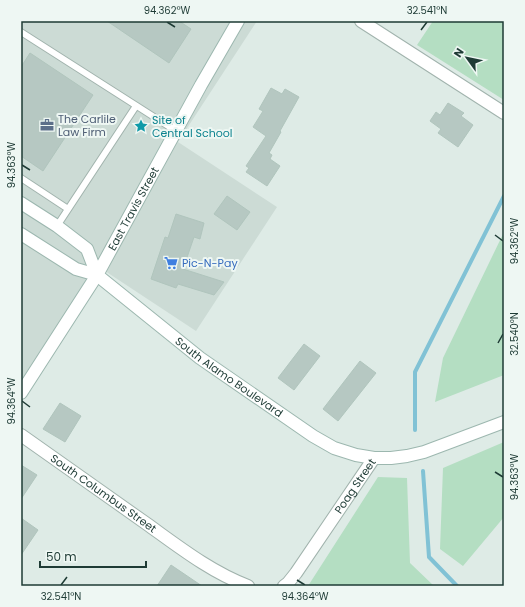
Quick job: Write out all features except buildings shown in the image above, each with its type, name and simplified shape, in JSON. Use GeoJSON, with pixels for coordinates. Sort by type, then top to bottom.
{"type":"FeatureCollection","features":[{"type":"Feature","properties":{"kind":"street","name":"East Travis Street"},"geometry":{"type":"LineString","coordinates":[[21,393],[97,275],[238,21]]}},
{"type":"Feature","properties":{"kind":"street"},"geometry":{"type":"LineString","coordinates":[[362,21],[504,113]]}},
{"type":"Feature","properties":{"kind":"street"},"geometry":{"type":"LineString","coordinates":[[21,203],[87,249],[97,275]]}},
{"type":"Feature","properties":{"kind":"street","name":"South Alamo Boulevard"},"geometry":{"type":"LineString","coordinates":[[21,234],[76,269],[97,275],[195,354],[313,436],[334,448],[356,455],[374,458]]}},
{"type":"Feature","properties":{"kind":"street","name":"Poag Street"},"geometry":{"type":"LineString","coordinates":[[284,586],[296,573],[374,458],[391,458],[424,452],[504,422]]}},
{"type":"Feature","properties":{"kind":"street","name":"South Columbus Street"},"geometry":{"type":"LineString","coordinates":[[21,435],[174,543],[229,578],[248,586]]}},
{"type":"Feature","properties":{"kind":"lane"},"geometry":{"type":"LineString","coordinates":[[21,32],[176,131]]}},
{"type":"Feature","properties":{"kind":"lane"},"geometry":{"type":"LineString","coordinates":[[56,226],[136,106]]}},
{"type":"Feature","properties":{"kind":"lane"},"geometry":{"type":"LineString","coordinates":[[21,178],[68,209]]}},
{"type":"Feature","properties":{"kind":"shaded area"},"geometry":{"type":"Polygon","coordinates":[[[21,21],[257,21],[178,142],[277,207],[196,331],[102,269],[21,393],[21,21]]]}},
{"type":"Feature","properties":{"kind":"green space"},"geometry":{"type":"Polygon","coordinates":[[[433,21],[504,21],[504,100],[417,45],[433,21]]]}},
{"type":"Feature","properties":{"kind":"green space"},"geometry":{"type":"Polygon","coordinates":[[[504,232],[504,375],[435,402],[443,358],[504,232]]]}},
{"type":"Feature","properties":{"kind":"green space"},"geometry":{"type":"Polygon","coordinates":[[[504,442],[504,517],[463,566],[440,549],[443,468],[504,442]]]}},
{"type":"Feature","properties":{"kind":"green space"},"geometry":{"type":"Polygon","coordinates":[[[378,477],[407,478],[410,563],[434,586],[308,586],[378,477]]]}},
{"type":"Feature","properties":{"kind":"waterway"},"geometry":{"type":"LineString","coordinates":[[415,430],[415,372],[504,196]]}},
{"type":"Feature","properties":{"kind":"waterway"},"geometry":{"type":"LineString","coordinates":[[423,471],[429,557],[457,586]]}},
{"type":"Feature","properties":{"kind":"place","name":"The Carlile Law Firm"},"geometry":{"type":"Point","coordinates":[47,125]}},
{"type":"Feature","properties":{"kind":"place","name":"Site of Central School"},"geometry":{"type":"Point","coordinates":[141,126]}},
{"type":"Feature","properties":{"kind":"place","name":"Pic-N-Pay"},"geometry":{"type":"Point","coordinates":[171,263]}}]}
